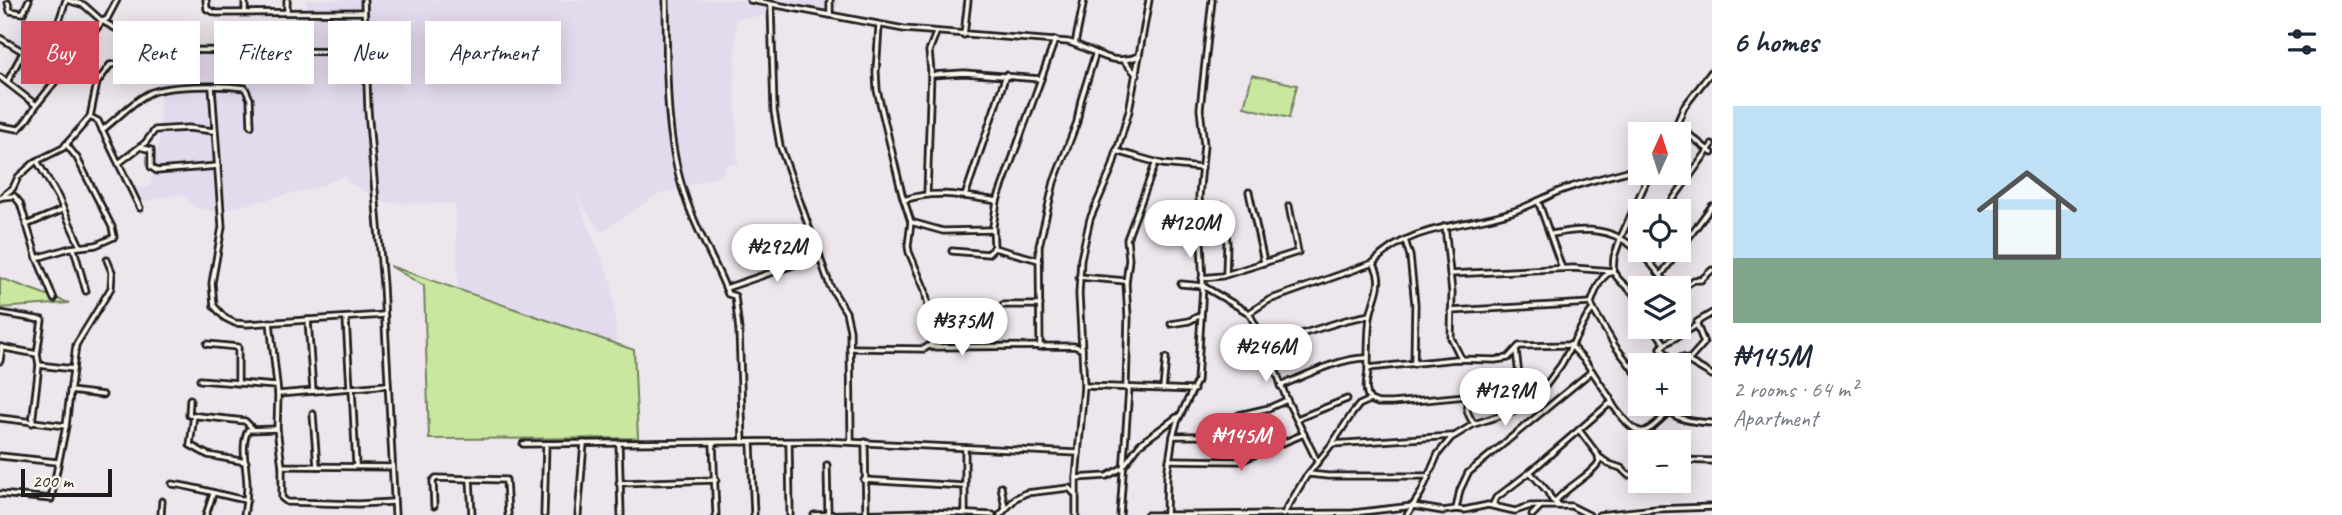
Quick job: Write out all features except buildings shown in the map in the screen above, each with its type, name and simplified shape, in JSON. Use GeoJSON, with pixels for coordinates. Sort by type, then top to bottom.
{"type":"FeatureCollection","features":[{"type":"Feature","properties":{"kind":"street"},"geometry":{"type":"LineString","coordinates":[[8,3],[10,11],[23,13],[29,0]]}},
{"type":"Feature","properties":{"kind":"street"},"geometry":{"type":"LineString","coordinates":[[59,21],[66,0],[88,8],[113,27]]}},
{"type":"Feature","properties":{"kind":"street"},"geometry":{"type":"LineString","coordinates":[[0,127],[18,129],[23,126],[36,105],[78,55],[102,21],[107,19],[117,0]]}},
{"type":"Feature","properties":{"kind":"street"},"geometry":{"type":"LineString","coordinates":[[206,0],[207,9],[210,11],[364,12]]}},
{"type":"Feature","properties":{"kind":"street"},"geometry":{"type":"LineString","coordinates":[[245,0],[245,12]]}},
{"type":"Feature","properties":{"kind":"street"},"geometry":{"type":"LineString","coordinates":[[287,0],[287,12]]}},
{"type":"Feature","properties":{"kind":"street"},"geometry":{"type":"LineString","coordinates":[[364,0],[364,21]]}},
{"type":"Feature","properties":{"kind":"street"},"geometry":{"type":"LineString","coordinates":[[666,0],[670,112],[680,180],[728,294],[735,296],[739,330],[743,442]]}},
{"type":"Feature","properties":{"kind":"street"},"geometry":{"type":"LineString","coordinates":[[750,0],[879,26],[964,35],[1055,40],[1075,44],[1095,55],[1124,61],[1139,56]]}},
{"type":"Feature","properties":{"kind":"street"},"geometry":{"type":"LineString","coordinates":[[830,0],[830,15]]}},
{"type":"Feature","properties":{"kind":"street"},"geometry":{"type":"LineString","coordinates":[[964,35],[968,0]]}},
{"type":"Feature","properties":{"kind":"street"},"geometry":{"type":"LineString","coordinates":[[1075,44],[1084,0]]}},
{"type":"Feature","properties":{"kind":"street"},"geometry":{"type":"LineString","coordinates":[[1076,515],[1076,478],[1084,386],[1079,277],[1087,229],[1116,151],[1137,75],[1149,0]]}},
{"type":"Feature","properties":{"kind":"street"},"geometry":{"type":"LineString","coordinates":[[1166,515],[1173,436],[1197,381],[1203,286],[1199,196],[1204,134],[1200,108],[1212,0]]}},
{"type":"Feature","properties":{"kind":"street"},"geometry":{"type":"LineString","coordinates":[[771,5],[776,130],[787,171],[807,216],[830,286],[846,312],[850,330],[851,441]]}},
{"type":"Feature","properties":{"kind":"street"},"geometry":{"type":"LineString","coordinates":[[879,26],[877,90],[911,222],[908,246],[925,290],[934,338],[929,347]]}},
{"type":"Feature","properties":{"kind":"street"},"geometry":{"type":"LineString","coordinates":[[928,194],[931,75],[929,51],[936,32]]}},
{"type":"Feature","properties":{"kind":"street"},"geometry":{"type":"LineString","coordinates":[[0,37],[21,49]]}},
{"type":"Feature","properties":{"kind":"street"},"geometry":{"type":"LineString","coordinates":[[952,251],[988,254],[994,248],[996,201],[1055,40]]}},
{"type":"Feature","properties":{"kind":"street"},"geometry":{"type":"LineString","coordinates":[[200,50],[328,52]]}},
{"type":"Feature","properties":{"kind":"street"},"geometry":{"type":"LineString","coordinates":[[1040,347],[1039,246],[1054,182],[1077,122],[1095,55]]}},
{"type":"Feature","properties":{"kind":"street"},"geometry":{"type":"LineString","coordinates":[[7,82],[21,56]]}},
{"type":"Feature","properties":{"kind":"street"},"geometry":{"type":"LineString","coordinates":[[1124,61],[1137,75]]}},
{"type":"Feature","properties":{"kind":"street"},"geometry":{"type":"LineString","coordinates":[[1,197],[13,188],[18,177],[37,160],[58,151],[66,144],[90,117],[97,83],[113,64]]}},
{"type":"Feature","properties":{"kind":"street"},"geometry":{"type":"LineString","coordinates":[[1678,122],[1684,107],[1712,71]]}},
{"type":"Feature","properties":{"kind":"street"},"geometry":{"type":"LineString","coordinates":[[931,75],[964,73],[1042,79]]}},
{"type":"Feature","properties":{"kind":"street"},"geometry":{"type":"LineString","coordinates":[[964,196],[1006,75]]}},
{"type":"Feature","properties":{"kind":"street"},"geometry":{"type":"LineString","coordinates":[[0,77],[36,105]]}},
{"type":"Feature","properties":{"kind":"street"},"geometry":{"type":"LineString","coordinates":[[368,84],[395,515]]}},
{"type":"Feature","properties":{"kind":"street"},"geometry":{"type":"LineString","coordinates":[[212,87],[222,227],[212,283],[214,306],[225,318],[235,323],[384,315]]}},
{"type":"Feature","properties":{"kind":"street"},"geometry":{"type":"LineString","coordinates":[[102,130],[148,93],[165,89],[212,87],[245,88],[250,99],[251,126]]}},
{"type":"Feature","properties":{"kind":"street"},"geometry":{"type":"LineString","coordinates":[[90,117],[95,118],[102,130],[140,208]]}},
{"type":"Feature","properties":{"kind":"street"},"geometry":{"type":"LineString","coordinates":[[120,163],[155,130],[188,128],[214,131]]}},
{"type":"Feature","properties":{"kind":"street"},"geometry":{"type":"LineString","coordinates":[[1691,136],[1710,151]]}},
{"type":"Feature","properties":{"kind":"street"},"geometry":{"type":"LineString","coordinates":[[37,258],[114,237],[114,232],[77,158],[66,144]]}},
{"type":"Feature","properties":{"kind":"street"},"geometry":{"type":"LineString","coordinates":[[1674,199],[1712,145]]}},
{"type":"Feature","properties":{"kind":"street"},"geometry":{"type":"LineString","coordinates":[[140,147],[151,150],[151,167],[157,172],[218,166]]}},
{"type":"Feature","properties":{"kind":"street"},"geometry":{"type":"LineString","coordinates":[[1116,151],[1156,162],[1202,168]]}},
{"type":"Feature","properties":{"kind":"street"},"geometry":{"type":"LineString","coordinates":[[37,160],[80,246]]}},
{"type":"Feature","properties":{"kind":"street"},"geometry":{"type":"LineString","coordinates":[[1120,515],[1126,461],[1128,388],[1127,239],[1156,162]]}},
{"type":"Feature","properties":{"kind":"street"},"geometry":{"type":"LineString","coordinates":[[1249,313],[1269,300],[1373,263],[1380,255],[1405,240],[1445,226],[1516,210],[1558,192],[1628,172]]}},
{"type":"Feature","properties":{"kind":"street"},"geometry":{"type":"LineString","coordinates":[[1628,286],[1617,280],[1613,271],[1614,257],[1644,186]]}},
{"type":"Feature","properties":{"kind":"street"},"geometry":{"type":"LineString","coordinates":[[1249,192],[1264,262]]}},
{"type":"Feature","properties":{"kind":"street"},"geometry":{"type":"LineString","coordinates":[[904,200],[928,194],[996,201]]}},
{"type":"Feature","properties":{"kind":"street"},"geometry":{"type":"LineString","coordinates":[[1,197],[14,196],[17,199],[54,299]]}},
{"type":"Feature","properties":{"kind":"street"},"geometry":{"type":"LineString","coordinates":[[1538,201],[1562,268]]}},
{"type":"Feature","properties":{"kind":"street"},"geometry":{"type":"LineString","coordinates":[[1223,206],[1227,243],[1226,274]]}},
{"type":"Feature","properties":{"kind":"street"},"geometry":{"type":"LineString","coordinates":[[1202,278],[1226,274],[1298,252],[1289,206]]}},
{"type":"Feature","properties":{"kind":"street"},"geometry":{"type":"LineString","coordinates":[[1649,262],[1661,275],[1712,206]]}},
{"type":"Feature","properties":{"kind":"street"},"geometry":{"type":"LineString","coordinates":[[26,225],[63,209]]}},
{"type":"Feature","properties":{"kind":"street"},"geometry":{"type":"LineString","coordinates":[[911,222],[943,231],[993,230]]}},
{"type":"Feature","properties":{"kind":"street"},"geometry":{"type":"LineString","coordinates":[[1445,226],[1450,274],[1451,338],[1461,359]]}},
{"type":"Feature","properties":{"kind":"street"},"geometry":{"type":"LineString","coordinates":[[1552,234],[1571,229],[1601,230],[1621,237],[1628,243]]}},
{"type":"Feature","properties":{"kind":"street"},"geometry":{"type":"LineString","coordinates":[[1405,240],[1410,256],[1415,304],[1414,364]]}},
{"type":"Feature","properties":{"kind":"street"},"geometry":{"type":"LineString","coordinates":[[74,248],[86,291]]}},
{"type":"Feature","properties":{"kind":"street"},"geometry":{"type":"LineString","coordinates":[[994,248],[1040,260]]}},
{"type":"Feature","properties":{"kind":"street"},"geometry":{"type":"LineString","coordinates":[[726,288],[820,256]]}},
{"type":"Feature","properties":{"kind":"street"},"geometry":{"type":"LineString","coordinates":[[0,494],[51,499],[66,426],[76,345],[111,288],[112,272],[107,260]]}},
{"type":"Feature","properties":{"kind":"street"},"geometry":{"type":"LineString","coordinates":[[1370,400],[1366,386],[1370,315],[1379,293],[1377,270],[1373,263]]}},
{"type":"Feature","properties":{"kind":"street"},"geometry":{"type":"LineString","coordinates":[[1450,274],[1562,268],[1613,271]]}},
{"type":"Feature","properties":{"kind":"street"},"geometry":{"type":"LineString","coordinates":[[1691,282],[1701,280],[1712,270]]}},
{"type":"Feature","properties":{"kind":"street"},"geometry":{"type":"LineString","coordinates":[[1613,271],[1606,274],[1601,281],[1591,303],[1615,346],[1628,363]]}},
{"type":"Feature","properties":{"kind":"street"},"geometry":{"type":"LineString","coordinates":[[1079,277],[1126,281]]}},
{"type":"Feature","properties":{"kind":"street"},"geometry":{"type":"LineString","coordinates":[[1181,284],[1203,286],[1249,313],[1266,345],[1280,386],[1317,461]]}},
{"type":"Feature","properties":{"kind":"street"},"geometry":{"type":"LineString","coordinates":[[1451,312],[1591,303]]}},
{"type":"Feature","properties":{"kind":"street"},"geometry":{"type":"LineString","coordinates":[[1003,305],[1040,305]]}},
{"type":"Feature","properties":{"kind":"street"},"geometry":{"type":"LineString","coordinates":[[1407,515],[1438,454],[1454,436],[1474,424],[1508,414],[1538,396],[1561,365],[1593,309]]}},
{"type":"Feature","properties":{"kind":"street"},"geometry":{"type":"LineString","coordinates":[[0,313],[41,320],[32,423]]}},
{"type":"Feature","properties":{"kind":"street"},"geometry":{"type":"LineString","coordinates":[[1666,353],[1661,348],[1665,344],[1712,313]]}},
{"type":"Feature","properties":{"kind":"street"},"geometry":{"type":"LineString","coordinates":[[1171,324],[1189,321],[1201,315]]}},
{"type":"Feature","properties":{"kind":"street"},"geometry":{"type":"LineString","coordinates":[[1266,345],[1370,315]]}},
{"type":"Feature","properties":{"kind":"street"},"geometry":{"type":"LineString","coordinates":[[346,319],[356,465]]}},
{"type":"Feature","properties":{"kind":"street"},"geometry":{"type":"LineString","coordinates":[[308,320],[313,391]]}},
{"type":"Feature","properties":{"kind":"street"},"geometry":{"type":"LineString","coordinates":[[270,322],[278,394],[277,429],[282,466],[282,498],[287,502],[393,502]]}},
{"type":"Feature","properties":{"kind":"street"},"geometry":{"type":"LineString","coordinates":[[1691,357],[1704,342],[1697,325]]}},
{"type":"Feature","properties":{"kind":"street"},"geometry":{"type":"LineString","coordinates":[[1074,346],[1082,337]]}},
{"type":"Feature","properties":{"kind":"street"},"geometry":{"type":"LineString","coordinates":[[1661,339],[1665,344]]}},
{"type":"Feature","properties":{"kind":"street"},"geometry":{"type":"LineString","coordinates":[[207,344],[238,346],[239,383]]}},
{"type":"Feature","properties":{"kind":"street"},"geometry":{"type":"LineString","coordinates":[[1368,368],[1461,359],[1474,361],[1508,358],[1516,348],[1524,345],[1571,346],[1633,430],[1647,431],[1664,416]]}},
{"type":"Feature","properties":{"kind":"street"},"geometry":{"type":"LineString","coordinates":[[850,348],[1074,346],[1082,349]]}},
{"type":"Feature","properties":{"kind":"street"},"geometry":{"type":"LineString","coordinates":[[0,361],[1,347],[37,354]]}},
{"type":"Feature","properties":{"kind":"street"},"geometry":{"type":"LineString","coordinates":[[1516,348],[1521,393]]}},
{"type":"Feature","properties":{"kind":"street"},"geometry":{"type":"LineString","coordinates":[[1163,388],[1166,358]]}},
{"type":"Feature","properties":{"kind":"street"},"geometry":{"type":"LineString","coordinates":[[1280,386],[1345,362],[1367,358]]}},
{"type":"Feature","properties":{"kind":"street"},"geometry":{"type":"LineString","coordinates":[[1691,363],[1712,375]]}},
{"type":"Feature","properties":{"kind":"street"},"geometry":{"type":"LineString","coordinates":[[39,365],[73,369]]}},
{"type":"Feature","properties":{"kind":"street"},"geometry":{"type":"LineString","coordinates":[[1457,511],[1460,490],[1468,473],[1592,371]]}},
{"type":"Feature","properties":{"kind":"street"},"geometry":{"type":"LineString","coordinates":[[200,380],[276,386]]}},
{"type":"Feature","properties":{"kind":"street"},"geometry":{"type":"LineString","coordinates":[[278,394],[388,385]]}},
{"type":"Feature","properties":{"kind":"street"},"geometry":{"type":"LineString","coordinates":[[1084,386],[1194,390]]}},
{"type":"Feature","properties":{"kind":"street"},"geometry":{"type":"LineString","coordinates":[[70,391],[103,395]]}},
{"type":"Feature","properties":{"kind":"street"},"geometry":{"type":"LineString","coordinates":[[1284,514],[1317,461],[1359,405],[1370,400],[1392,403],[1470,394],[1521,393],[1538,396]]}},
{"type":"Feature","properties":{"kind":"street"},"geometry":{"type":"LineString","coordinates":[[1470,394],[1466,401],[1467,409],[1474,424]]}},
{"type":"Feature","properties":{"kind":"street"},"geometry":{"type":"LineString","coordinates":[[190,399],[188,413],[245,421],[253,429]]}},
{"type":"Feature","properties":{"kind":"street"},"geometry":{"type":"LineString","coordinates":[[1297,419],[1347,399]]}},
{"type":"Feature","properties":{"kind":"street"},"geometry":{"type":"LineString","coordinates":[[1239,415],[1269,408],[1287,400]]}},
{"type":"Feature","properties":{"kind":"street"},"geometry":{"type":"LineString","coordinates":[[1491,505],[1504,491],[1609,404],[1612,405]]}},
{"type":"Feature","properties":{"kind":"street"},"geometry":{"type":"LineString","coordinates":[[313,414],[317,466]]}},
{"type":"Feature","properties":{"kind":"street"},"geometry":{"type":"LineString","coordinates":[[194,415],[190,445],[208,455],[246,462]]}},
{"type":"Feature","properties":{"kind":"street"},"geometry":{"type":"LineString","coordinates":[[1076,478],[1107,476],[1122,468],[1148,437],[1180,415]]}},
{"type":"Feature","properties":{"kind":"street"},"geometry":{"type":"LineString","coordinates":[[1676,416],[1690,421],[1712,423]]}},
{"type":"Feature","properties":{"kind":"street"},"geometry":{"type":"LineString","coordinates":[[0,418],[66,426]]}},
{"type":"Feature","properties":{"kind":"street"},"geometry":{"type":"LineString","coordinates":[[1170,423],[1177,422]]}},
{"type":"Feature","properties":{"kind":"street"},"geometry":{"type":"LineString","coordinates":[[244,515],[247,500],[246,434],[253,429],[277,429]]}},
{"type":"Feature","properties":{"kind":"street"},"geometry":{"type":"LineString","coordinates":[[1579,430],[1599,457],[1628,474]]}},
{"type":"Feature","properties":{"kind":"street"},"geometry":{"type":"LineString","coordinates":[[1169,460],[1240,461],[1304,434]]}},
{"type":"Feature","properties":{"kind":"street"},"geometry":{"type":"LineString","coordinates":[[1173,436],[1206,436]]}},
{"type":"Feature","properties":{"kind":"street"},"geometry":{"type":"LineString","coordinates":[[1332,444],[1454,436]]}},
{"type":"Feature","properties":{"kind":"street"},"geometry":{"type":"LineString","coordinates":[[523,444],[851,441],[1078,453]]}},
{"type":"Feature","properties":{"kind":"street"},"geometry":{"type":"LineString","coordinates":[[789,442],[790,515]]}},
{"type":"Feature","properties":{"kind":"street"},"geometry":{"type":"LineString","coordinates":[[865,442],[866,514]]}},
{"type":"Feature","properties":{"kind":"street"},"geometry":{"type":"LineString","coordinates":[[578,515],[584,443]]}},
{"type":"Feature","properties":{"kind":"street"},"geometry":{"type":"LineString","coordinates":[[618,443],[621,515]]}},
{"type":"Feature","properties":{"kind":"street"},"geometry":{"type":"LineString","coordinates":[[713,443],[716,515]]}},
{"type":"Feature","properties":{"kind":"street"},"geometry":{"type":"LineString","coordinates":[[751,443],[754,515]]}},
{"type":"Feature","properties":{"kind":"street"},"geometry":{"type":"LineString","coordinates":[[544,515],[546,444]]}},
{"type":"Feature","properties":{"kind":"street"},"geometry":{"type":"LineString","coordinates":[[964,447],[965,513]]}},
{"type":"Feature","properties":{"kind":"street"},"geometry":{"type":"LineString","coordinates":[[0,456],[58,462]]}},
{"type":"Feature","properties":{"kind":"street"},"geometry":{"type":"LineString","coordinates":[[1555,503],[1563,492],[1597,466],[1599,457]]}},
{"type":"Feature","properties":{"kind":"street"},"geometry":{"type":"LineString","coordinates":[[1691,460],[1712,461]]}},
{"type":"Feature","properties":{"kind":"street"},"geometry":{"type":"LineString","coordinates":[[827,465],[828,515]]}},
{"type":"Feature","properties":{"kind":"street"},"geometry":{"type":"LineString","coordinates":[[282,466],[392,467]]}},
{"type":"Feature","properties":{"kind":"street"},"geometry":{"type":"LineString","coordinates":[[1530,472],[1562,508]]}},
{"type":"Feature","properties":{"kind":"street"},"geometry":{"type":"LineString","coordinates":[[1309,474],[1427,476]]}},
{"type":"Feature","properties":{"kind":"street"},"geometry":{"type":"LineString","coordinates":[[434,506],[433,481],[436,478],[506,480],[508,515]]}},
{"type":"Feature","properties":{"kind":"street"},"geometry":{"type":"LineString","coordinates":[[470,479],[472,515]]}},
{"type":"Feature","properties":{"kind":"street"},"geometry":{"type":"LineString","coordinates":[[619,483],[716,480]]}},
{"type":"Feature","properties":{"kind":"street"},"geometry":{"type":"LineString","coordinates":[[864,480],[964,486]]}},
{"type":"Feature","properties":{"kind":"street"},"geometry":{"type":"LineString","coordinates":[[172,484],[197,486],[214,494],[247,500]]}},
{"type":"Feature","properties":{"kind":"street"},"geometry":{"type":"LineString","coordinates":[[1001,487],[1005,510]]}},
{"type":"Feature","properties":{"kind":"street"},"geometry":{"type":"LineString","coordinates":[[1000,515],[1016,498],[1026,492],[1069,488],[1076,495]]}},
{"type":"Feature","properties":{"kind":"street"},"geometry":{"type":"LineString","coordinates":[[206,515],[214,494]]}},
{"type":"Feature","properties":{"kind":"street"},"geometry":{"type":"LineString","coordinates":[[161,515],[162,501]]}},
{"type":"Feature","properties":{"kind":"street"},"geometry":{"type":"LineString","coordinates":[[1147,515],[1353,514],[1413,506],[1457,511],[1491,505],[1515,511],[1530,506],[1571,506],[1589,515]]}},
{"type":"Feature","properties":{"kind":"street"},"geometry":{"type":"LineString","coordinates":[[1532,515],[1541,506]]}},
{"type":"Feature","properties":{"kind":"street"},"geometry":{"type":"LineString","coordinates":[[1599,515],[1656,509],[1684,512],[1712,508]]}},
{"type":"Feature","properties":{"kind":"street"},"geometry":{"type":"LineString","coordinates":[[814,515],[993,515]]}},
{"type":"Feature","properties":{"kind":"shaded area"},"geometry":{"type":"Polygon","coordinates":[[[306,0],[840,0],[838,7],[821,16],[788,12],[736,19],[738,163],[726,165],[722,176],[657,195],[601,233],[576,195],[612,284],[617,343],[460,346],[455,204],[385,203],[346,181],[346,175],[318,187],[216,212],[194,207],[182,194],[132,204],[135,187],[149,188],[159,143],[158,84],[200,84],[200,45],[214,44],[214,84],[314,84],[314,21],[307,21],[306,0]]]}},
{"type":"Feature","properties":{"kind":"green space"},"geometry":{"type":"Polygon","coordinates":[[[1252,75],[1297,85],[1289,118],[1244,107],[1252,75]]]}},
{"type":"Feature","properties":{"kind":"green space"},"geometry":{"type":"Polygon","coordinates":[[[390,266],[634,350],[638,438],[429,439],[424,286],[390,266]]]}},
{"type":"Feature","properties":{"kind":"green space"},"geometry":{"type":"Polygon","coordinates":[[[0,278],[6,280],[69,303],[0,308],[0,278]]]}}]}
